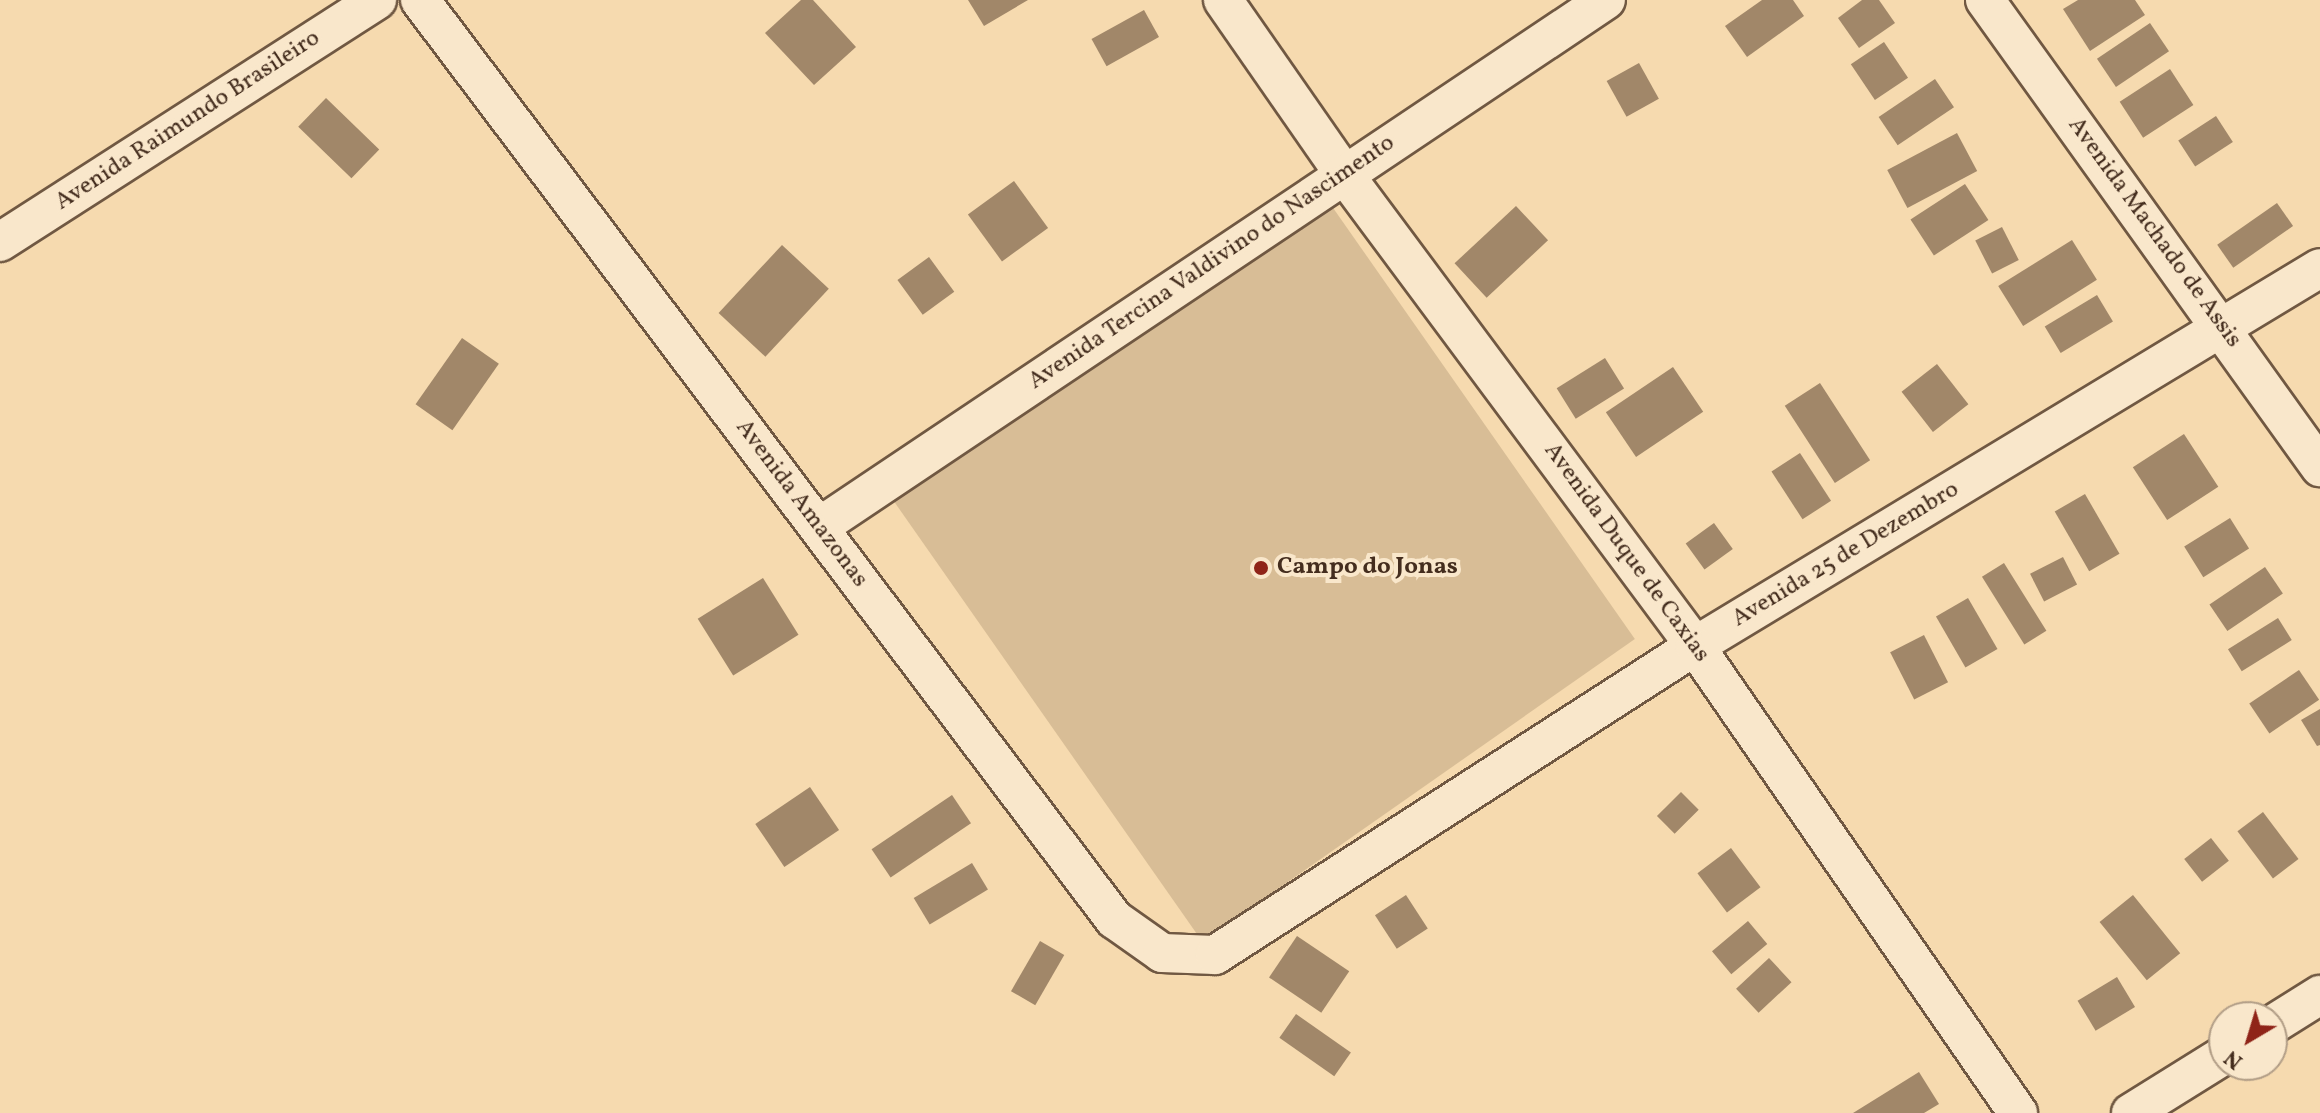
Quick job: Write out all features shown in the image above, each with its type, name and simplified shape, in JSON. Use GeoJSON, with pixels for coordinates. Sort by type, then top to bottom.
{"type":"FeatureCollection","features":[{"type":"Feature","properties":{"kind":"street","name":"Avenida Raimundo Brasileiro"},"geometry":{"type":"LineString","coordinates":[[0,242],[377,0]]}},
{"type":"Feature","properties":{"kind":"street","name":"Avenida Amazonas"},"geometry":{"type":"LineString","coordinates":[[420,0],[1114,919],[1162,953],[1215,955]]}},
{"type":"Feature","properties":{"kind":"street","name":"Avenida Duque de Caxias"},"geometry":{"type":"LineString","coordinates":[[1223,0],[1344,174],[1695,646],[2018,1113]]}},
{"type":"Feature","properties":{"kind":"street","name":"Avenida Tercina Valdivino do Nascimento"},"geometry":{"type":"LineString","coordinates":[[819,527],[1606,0]]}},
{"type":"Feature","properties":{"kind":"street","name":"Avenida Machado de Assis"},"geometry":{"type":"LineString","coordinates":[[1985,0],[2224,328],[2320,467]]}},
{"type":"Feature","properties":{"kind":"street","name":"Avenida 25 de Dezembro"},"geometry":{"type":"LineString","coordinates":[[1215,955],[1695,646],[2320,268]]}},
{"type":"Feature","properties":{"kind":"street"},"geometry":{"type":"LineString","coordinates":[[2288,1015],[2320,995]]}},
{"type":"Feature","properties":{"kind":"street"},"geometry":{"type":"LineString","coordinates":[[2131,1113],[2208,1065]]}},
{"type":"Feature","properties":{"kind":"shaded area","name":"Campo do Jonas"},"geometry":{"type":"Polygon","coordinates":[[[1324,195],[1635,639],[1202,942],[891,498],[1324,195]]]}},
{"type":"Feature","properties":{"kind":"building"},"geometry":{"type":"Polygon","coordinates":[[[801,0],[813,0],[856,47],[814,85],[765,33],[801,0]]]}},
{"type":"Feature","properties":{"kind":"building"},"geometry":{"type":"Polygon","coordinates":[[[968,0],[1028,0],[984,26],[968,0]]]}},
{"type":"Feature","properties":{"kind":"building"},"geometry":{"type":"Polygon","coordinates":[[[1762,0],[1793,0],[1804,16],[1747,57],[1725,26],[1762,0]]]}},
{"type":"Feature","properties":{"kind":"building"},"geometry":{"type":"Polygon","coordinates":[[[1862,0],[1879,0],[1895,23],[1859,48],[1838,18],[1862,0]]]}},
{"type":"Feature","properties":{"kind":"building"},"geometry":{"type":"Polygon","coordinates":[[[2078,0],[2135,0],[2145,15],[2090,51],[2063,9],[2078,0]]]}},
{"type":"Feature","properties":{"kind":"building"},"geometry":{"type":"Polygon","coordinates":[[[1144,10],[1159,37],[1107,66],[1092,39],[1144,10]]]}},
{"type":"Feature","properties":{"kind":"building"},"geometry":{"type":"Polygon","coordinates":[[[2150,23],[2169,51],[2116,87],[2097,59],[2150,23]]]}},
{"type":"Feature","properties":{"kind":"building"},"geometry":{"type":"Polygon","coordinates":[[[1884,42],[1908,78],[1875,100],[1851,64],[1884,42]]]}},
{"type":"Feature","properties":{"kind":"building"},"geometry":{"type":"Polygon","coordinates":[[[1639,63],[1659,99],[1627,117],[1607,81],[1639,63]]]}},
{"type":"Feature","properties":{"kind":"building"},"geometry":{"type":"Polygon","coordinates":[[[2170,69],[2193,105],[2143,138],[2120,102],[2170,69]]]}},
{"type":"Feature","properties":{"kind":"building"},"geometry":{"type":"Polygon","coordinates":[[[1935,79],[1954,107],[1898,145],[1879,117],[1935,79]]]}},
{"type":"Feature","properties":{"kind":"building"},"geometry":{"type":"Polygon","coordinates":[[[326,98],[379,149],[351,178],[298,127],[326,98]]]}},
{"type":"Feature","properties":{"kind":"building"},"geometry":{"type":"Polygon","coordinates":[[[2216,116],[2233,142],[2195,167],[2178,141],[2216,116]]]}},
{"type":"Feature","properties":{"kind":"building"},"geometry":{"type":"Polygon","coordinates":[[[1957,133],[1977,171],[1907,208],[1887,170],[1957,133]]]}},
{"type":"Feature","properties":{"kind":"building"},"geometry":{"type":"Polygon","coordinates":[[[1014,181],[1048,228],[1002,261],[968,215],[1014,181]]]}},
{"type":"Feature","properties":{"kind":"building"},"geometry":{"type":"Polygon","coordinates":[[[1965,184],[1988,220],[1934,255],[1910,219],[1965,184]]]}},
{"type":"Feature","properties":{"kind":"building"},"geometry":{"type":"Polygon","coordinates":[[[2277,203],[2293,226],[2233,268],[2217,245],[2277,203]]]}},
{"type":"Feature","properties":{"kind":"building"},"geometry":{"type":"Polygon","coordinates":[[[1516,206],[1548,240],[1487,298],[1455,263],[1516,206]]]}},
{"type":"Feature","properties":{"kind":"building"},"geometry":{"type":"Polygon","coordinates":[[[2002,227],[2019,260],[1992,274],[1975,241],[2002,227]]]}},
{"type":"Feature","properties":{"kind":"building"},"geometry":{"type":"Polygon","coordinates":[[[2072,240],[2097,280],[2023,326],[1998,286],[2072,240]]]}},
{"type":"Feature","properties":{"kind":"building"},"geometry":{"type":"Polygon","coordinates":[[[782,245],[829,289],[765,357],[719,313],[782,245]]]}},
{"type":"Feature","properties":{"kind":"building"},"geometry":{"type":"Polygon","coordinates":[[[929,257],[954,292],[923,315],[897,280],[929,257]]]}},
{"type":"Feature","properties":{"kind":"building"},"geometry":{"type":"Polygon","coordinates":[[[2097,295],[2113,322],[2061,353],[2045,326],[2097,295]]]}},
{"type":"Feature","properties":{"kind":"building"},"geometry":{"type":"Polygon","coordinates":[[[462,338],[499,364],[452,430],[416,404],[462,338]]]}},
{"type":"Feature","properties":{"kind":"building"},"geometry":{"type":"Polygon","coordinates":[[[1605,358],[1624,389],[1576,419],[1557,388],[1605,358]]]}},
{"type":"Feature","properties":{"kind":"building"},"geometry":{"type":"Polygon","coordinates":[[[1937,364],[1968,404],[1933,432],[1902,392],[1937,364]]]}},
{"type":"Feature","properties":{"kind":"building"},"geometry":{"type":"Polygon","coordinates":[[[1673,367],[1703,412],[1636,457],[1606,412],[1673,367]]]}},
{"type":"Feature","properties":{"kind":"building"},"geometry":{"type":"Polygon","coordinates":[[[1820,383],[1870,460],[1835,483],[1785,406],[1820,383]]]}},
{"type":"Feature","properties":{"kind":"building"},"geometry":{"type":"Polygon","coordinates":[[[2184,434],[2218,487],[2167,520],[2133,467],[2184,434]]]}},
{"type":"Feature","properties":{"kind":"building"},"geometry":{"type":"Polygon","coordinates":[[[1800,453],[1831,501],[1803,519],[1771,472],[1800,453]]]}},
{"type":"Feature","properties":{"kind":"building"},"geometry":{"type":"Polygon","coordinates":[[[2085,494],[2120,554],[2089,571],[2055,512],[2085,494]]]}},
{"type":"Feature","properties":{"kind":"building"},"geometry":{"type":"Polygon","coordinates":[[[2230,518],[2249,549],[2203,577],[2184,547],[2230,518]]]}},
{"type":"Feature","properties":{"kind":"building"},"geometry":{"type":"Polygon","coordinates":[[[1714,523],[1733,549],[1704,569],[1686,544],[1714,523]]]}},
{"type":"Feature","properties":{"kind":"building"},"geometry":{"type":"Polygon","coordinates":[[[2063,557],[2077,585],[2044,601],[2030,574],[2063,557]]]}},
{"type":"Feature","properties":{"kind":"building"},"geometry":{"type":"Polygon","coordinates":[[[2004,563],[2046,631],[2024,645],[1982,577],[2004,563]]]}},
{"type":"Feature","properties":{"kind":"building"},"geometry":{"type":"Polygon","coordinates":[[[2265,567],[2283,594],[2227,631],[2209,604],[2265,567]]]}},
{"type":"Feature","properties":{"kind":"building"},"geometry":{"type":"Polygon","coordinates":[[[763,578],[799,635],[733,676],[698,619],[763,578]]]}},
{"type":"Feature","properties":{"kind":"building"},"geometry":{"type":"Polygon","coordinates":[[[1968,598],[1998,649],[1965,668],[1936,616],[1968,598]]]}},
{"type":"Feature","properties":{"kind":"building"},"geometry":{"type":"Polygon","coordinates":[[[2278,618],[2292,640],[2242,671],[2228,649],[2278,618]]]}},
{"type":"Feature","properties":{"kind":"building"},"geometry":{"type":"Polygon","coordinates":[[[1924,635],[1948,682],[1914,699],[1890,652],[1924,635]]]}},
{"type":"Feature","properties":{"kind":"building"},"geometry":{"type":"Polygon","coordinates":[[[2299,670],[2319,700],[2269,733],[2249,704],[2299,670]]]}},
{"type":"Feature","properties":{"kind":"building"},"geometry":{"type":"Polygon","coordinates":[[[2320,709],[2320,745],[2317,746],[2301,720],[2320,709]]]}},
{"type":"Feature","properties":{"kind":"building"},"geometry":{"type":"Polygon","coordinates":[[[810,787],[839,830],[784,867],[755,824],[810,787]]]}},
{"type":"Feature","properties":{"kind":"building"},"geometry":{"type":"Polygon","coordinates":[[[1681,792],[1699,810],[1675,834],[1657,816],[1681,792]]]}},
{"type":"Feature","properties":{"kind":"building"},"geometry":{"type":"Polygon","coordinates":[[[952,795],[971,823],[891,877],[872,849],[952,795]]]}},
{"type":"Feature","properties":{"kind":"building"},"geometry":{"type":"Polygon","coordinates":[[[2263,812],[2299,859],[2273,878],[2237,831],[2263,812]]]}},
{"type":"Feature","properties":{"kind":"building"},"geometry":{"type":"Polygon","coordinates":[[[2211,838],[2229,861],[2202,882],[2184,859],[2211,838]]]}},
{"type":"Feature","properties":{"kind":"building"},"geometry":{"type":"Polygon","coordinates":[[[1731,848],[1760,887],[1727,912],[1697,873],[1731,848]]]}},
{"type":"Feature","properties":{"kind":"building"},"geometry":{"type":"Polygon","coordinates":[[[972,863],[988,890],[930,925],[914,898],[972,863]]]}},
{"type":"Feature","properties":{"kind":"building"},"geometry":{"type":"Polygon","coordinates":[[[1406,895],[1428,929],[1397,949],[1375,915],[1406,895]]]}},
{"type":"Feature","properties":{"kind":"building"},"geometry":{"type":"Polygon","coordinates":[[[2133,895],[2180,953],[2147,980],[2100,922],[2133,895]]]}},
{"type":"Feature","properties":{"kind":"building"},"geometry":{"type":"Polygon","coordinates":[[[1748,921],[1767,944],[1731,974],[1712,951],[1748,921]]]}},
{"type":"Feature","properties":{"kind":"building"},"geometry":{"type":"Polygon","coordinates":[[[1297,936],[1349,971],[1321,1013],[1269,977],[1297,936]]]}},
{"type":"Feature","properties":{"kind":"building"},"geometry":{"type":"Polygon","coordinates":[[[1040,941],[1064,955],[1035,1005],[1011,991],[1040,941]]]}},
{"type":"Feature","properties":{"kind":"building"},"geometry":{"type":"Polygon","coordinates":[[[1769,958],[1792,982],[1759,1013],[1736,989],[1769,958]]]}},
{"type":"Feature","properties":{"kind":"building"},"geometry":{"type":"Polygon","coordinates":[[[2117,977],[2135,1007],[2096,1031],[2078,1001],[2117,977]]]}},
{"type":"Feature","properties":{"kind":"building"},"geometry":{"type":"Polygon","coordinates":[[[1296,1014],[1351,1052],[1334,1076],[1279,1038],[1296,1014]]]}},
{"type":"Feature","properties":{"kind":"building"},"geometry":{"type":"Polygon","coordinates":[[[1919,1072],[1939,1104],[1924,1113],[1853,1113],[1919,1072]]]}},
{"type":"Feature","properties":{"kind":"place","name":"Campo do Jonas"},"geometry":{"type":"Point","coordinates":[1261,568]}}]}
